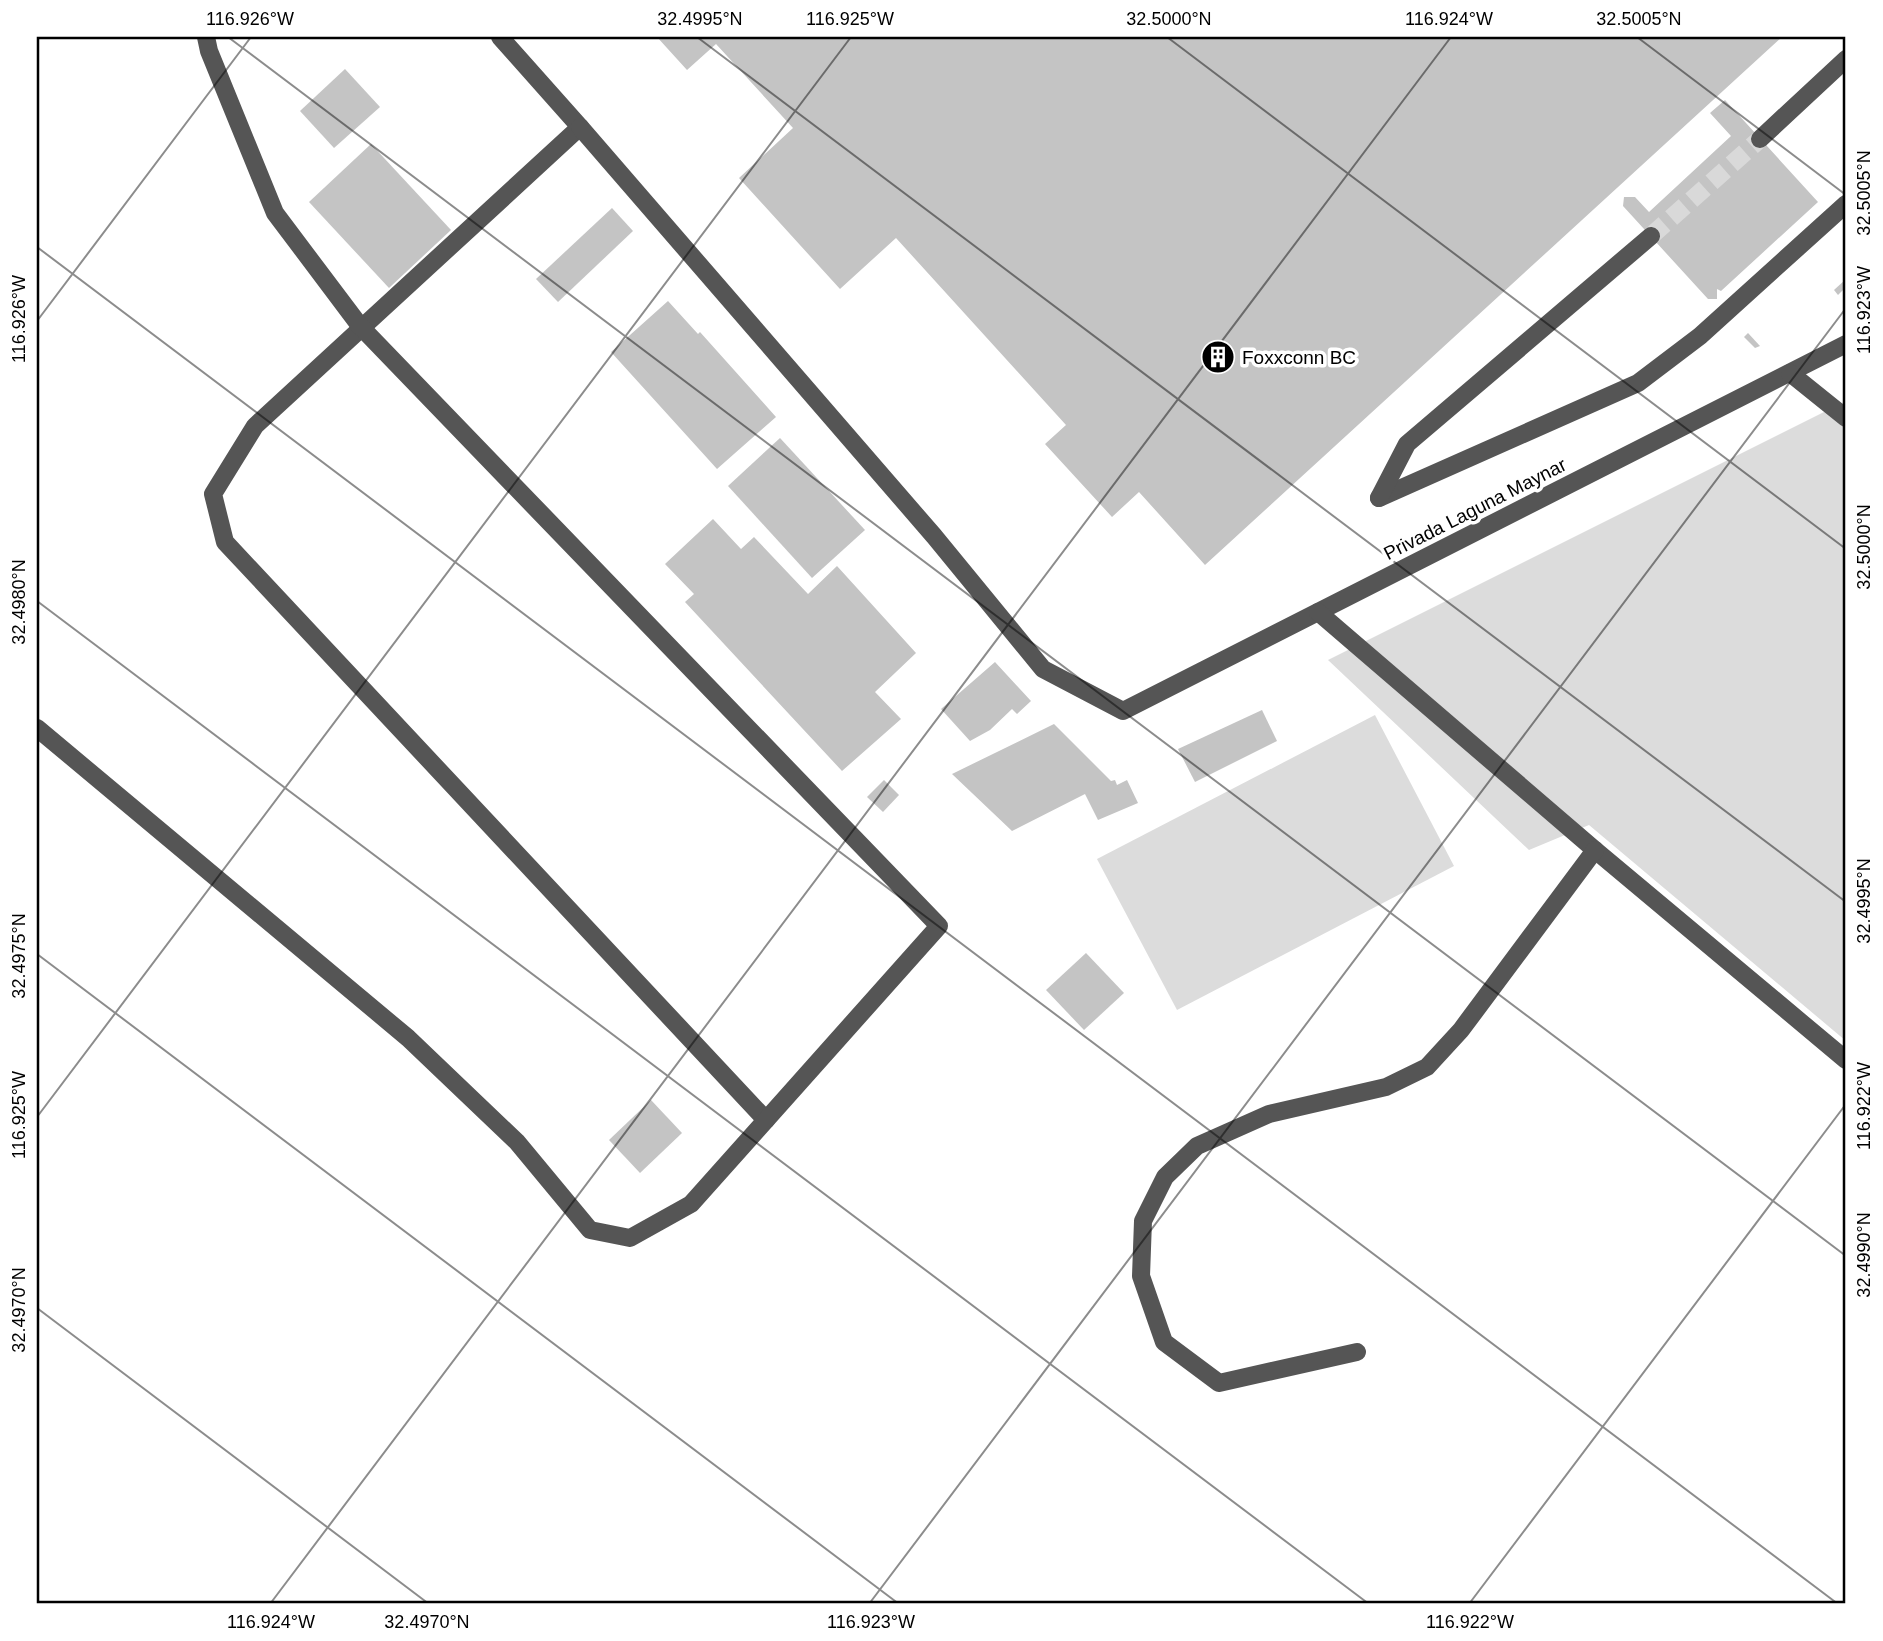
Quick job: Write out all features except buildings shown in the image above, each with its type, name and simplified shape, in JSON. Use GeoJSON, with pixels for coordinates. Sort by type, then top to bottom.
{"type":"FeatureCollection","features":[{"type":"Feature","properties":{"kind":"lane"},"geometry":{"type":"LineString","coordinates":[[37,728],[408,1038],[517,1143],[590,1230],[630,1238],[691,1204],[939,926],[360,326],[275,213],[209,51],[206,37]]}},
{"type":"Feature","properties":{"kind":"lane"},"geometry":{"type":"LineString","coordinates":[[500,37],[580,127],[360,326],[255,426],[213,494],[225,542],[766,1120]]}},
{"type":"Feature","properties":{"kind":"lane"},"geometry":{"type":"LineString","coordinates":[[1760,139],[1846,59]]}},
{"type":"Feature","properties":{"kind":"lane","name":"Privada Laguna Maynar"},"geometry":{"type":"LineString","coordinates":[[580,127],[934,536],[1043,669],[1123,710],[1839,348]]}},
{"type":"Feature","properties":{"kind":"lane"},"geometry":{"type":"LineString","coordinates":[[1651,236],[1407,444],[1380,498],[1638,383],[1700,336],[1846,204]]}},
{"type":"Feature","properties":{"kind":"lane"},"geometry":{"type":"LineString","coordinates":[[1839,348],[1846,364]]}},
{"type":"Feature","properties":{"kind":"lane"},"geometry":{"type":"LineString","coordinates":[[1790,373],[1846,418]]}},
{"type":"Feature","properties":{"kind":"lane"},"geometry":{"type":"LineString","coordinates":[[1318,612],[1595,850],[1846,1060]]}},
{"type":"Feature","properties":{"kind":"lane"},"geometry":{"type":"LineString","coordinates":[[1357,1352],[1219,1383],[1164,1342],[1141,1276],[1143,1221],[1165,1177],[1197,1146],[1269,1114],[1386,1087],[1427,1067],[1461,1030],[1595,850]]}},
{"type":"Feature","properties":{"kind":"shaded area"},"geometry":{"type":"Polygon","coordinates":[[[1846,401],[1846,1041],[1589,825],[1529,850],[1328,660],[1846,401]]]}},
{"type":"Feature","properties":{"kind":"shaded area"},"geometry":{"type":"Polygon","coordinates":[[[1375,715],[1454,866],[1177,1010],[1097,859],[1375,715]]]}},
{"type":"Feature","properties":{"kind":"tunnel"},"geometry":{"type":"LineString","coordinates":[[1651,236],[1760,139]]}},
{"type":"Feature","properties":{"kind":"place","name":"Foxxconn BC"},"geometry":{"type":"Point","coordinates":[1218,357]}}]}
